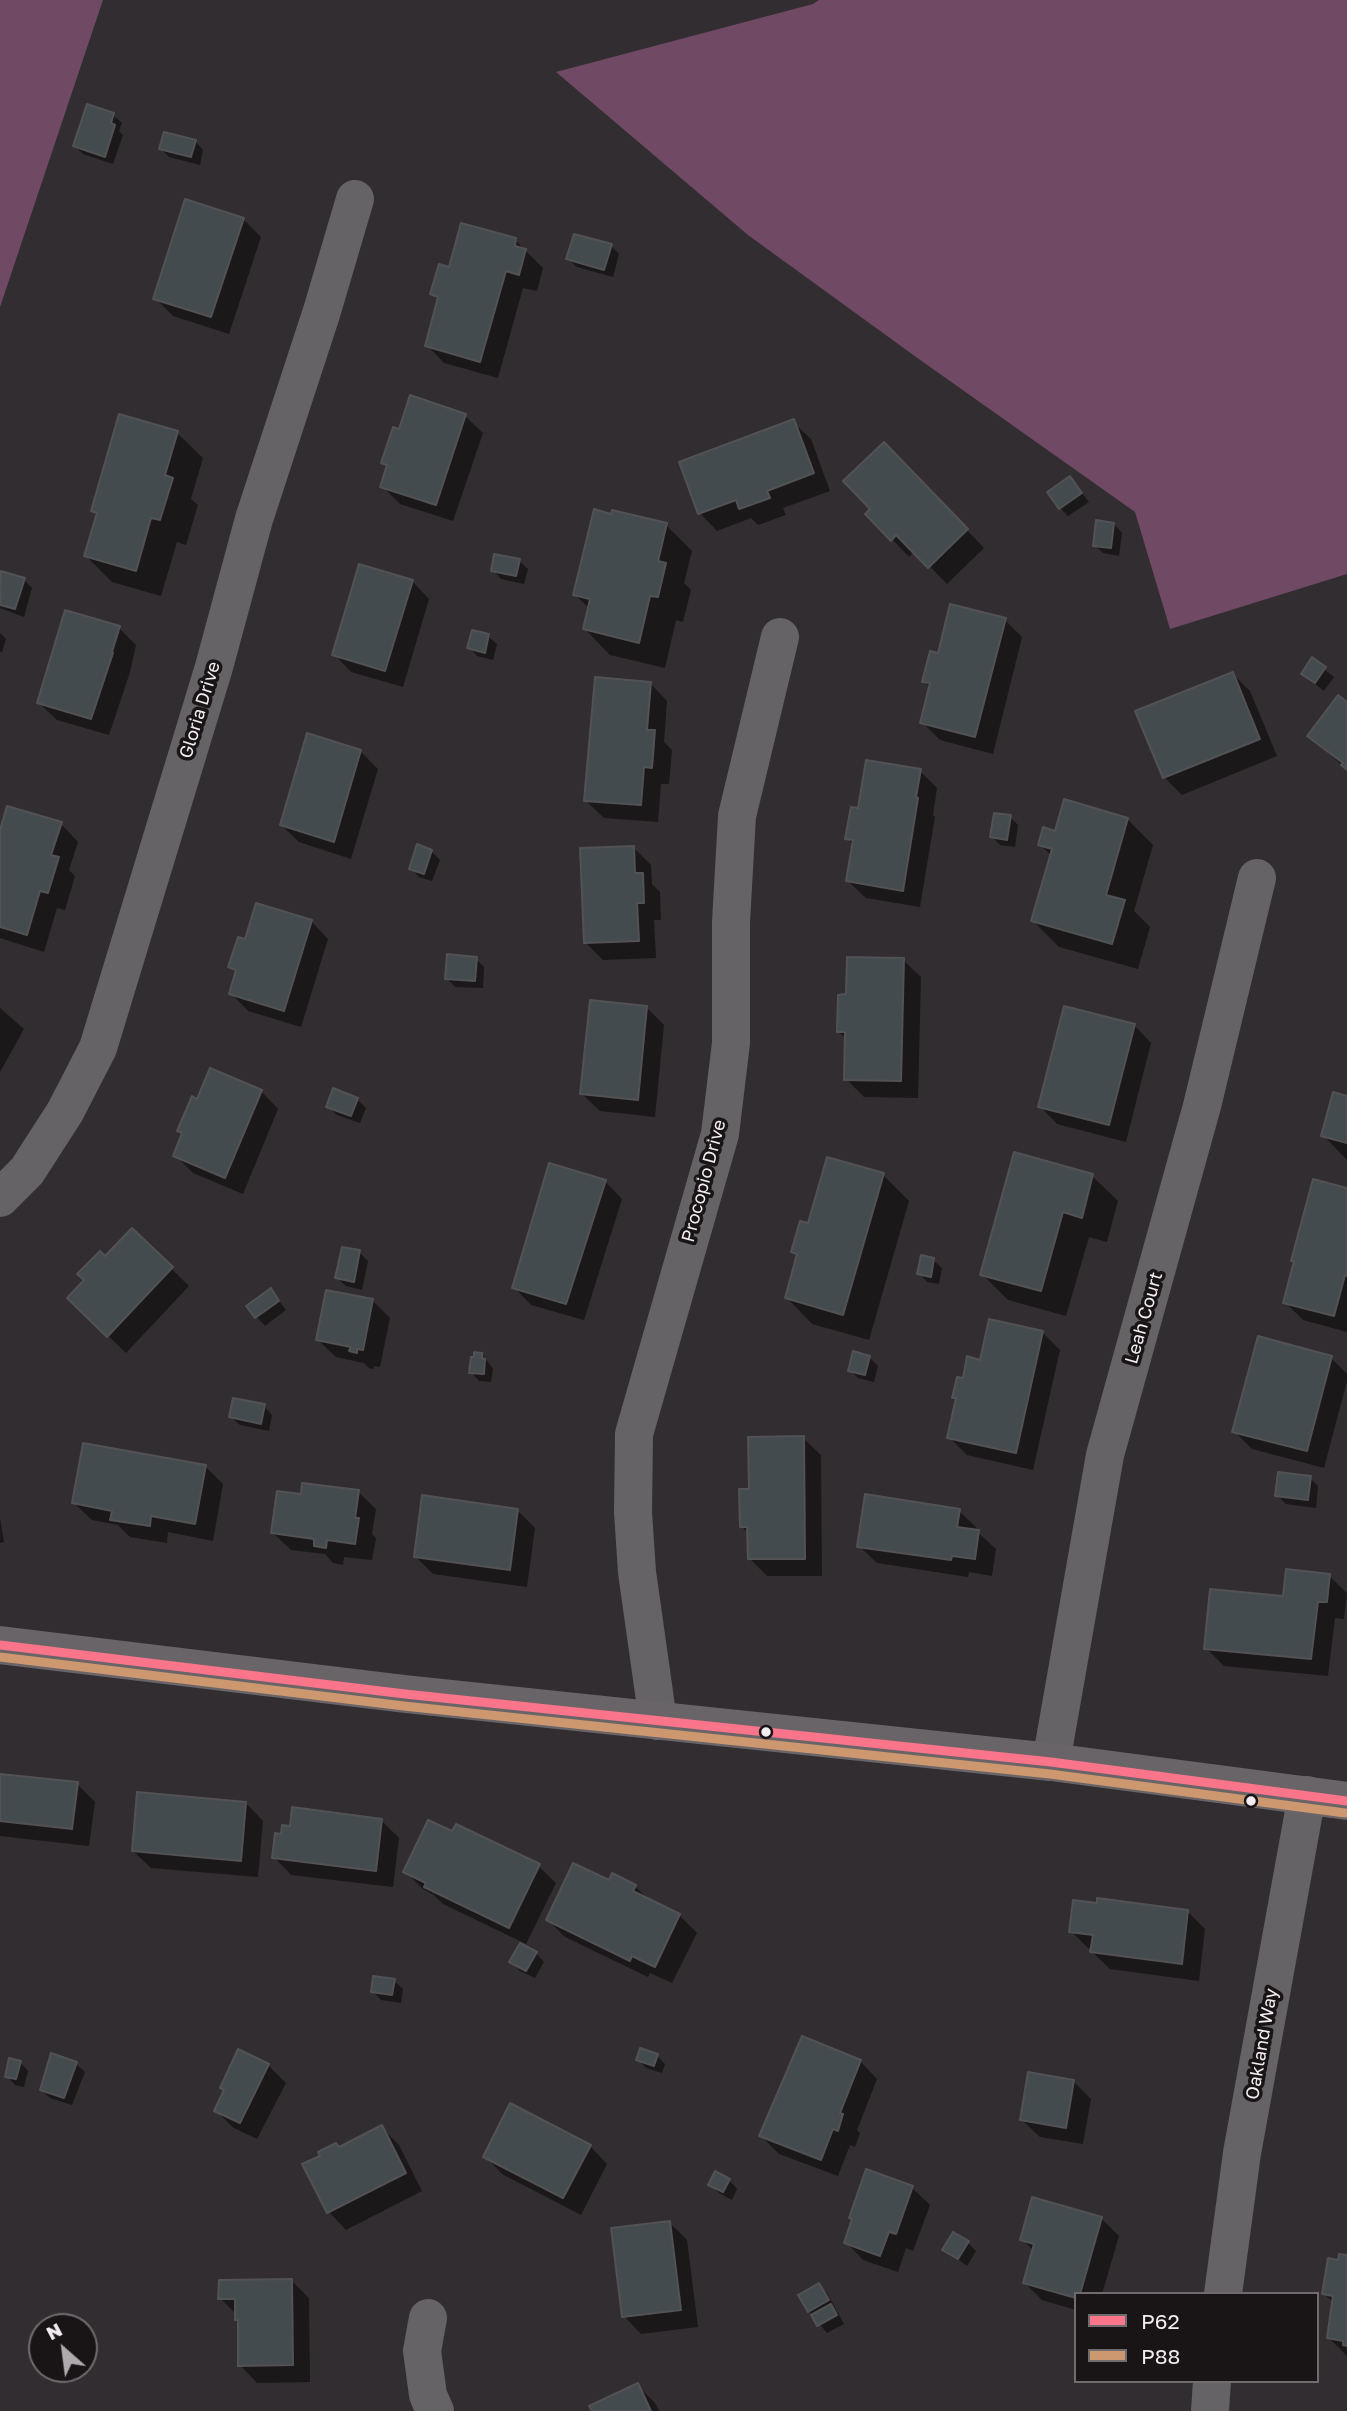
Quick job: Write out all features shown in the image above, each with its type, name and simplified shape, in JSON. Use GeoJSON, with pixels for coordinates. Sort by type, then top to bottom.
{"type":"FeatureCollection","features":[{"type":"Feature","properties":{"kind":"main road"},"geometry":{"type":"LineString","coordinates":[[0,1645],[405,1694],[1051,1762],[1347,1801]]}},
{"type":"Feature","properties":{"kind":"street","name":"Gloria Drive"},"geometry":{"type":"LineString","coordinates":[[0,1198],[27,1171],[65,1112],[98,1048],[214,667],[254,519],[323,311],[355,199]]}},
{"type":"Feature","properties":{"kind":"street","name":"Procopio Drive"},"geometry":{"type":"LineString","coordinates":[[658,1721],[636,1572],[633,1513],[634,1434],[720,1135],[731,1043],[731,922],[737,816],[780,637]]}},
{"type":"Feature","properties":{"kind":"street","name":"Leah Court"},"geometry":{"type":"LineString","coordinates":[[1051,1762],[1105,1455],[1199,1120],[1257,878]]}},
{"type":"Feature","properties":{"kind":"street","name":"Oakland Way"},"geometry":{"type":"LineString","coordinates":[[1223,2292],[1242,2153],[1307,1795]]}},
{"type":"Feature","properties":{"kind":"street"},"geometry":{"type":"LineString","coordinates":[[428,2318],[422,2351],[428,2395],[435,2411]]}},
{"type":"Feature","properties":{"kind":"street"},"geometry":{"type":"LineString","coordinates":[[1210,2411],[1212,2383]]}},
{"type":"Feature","properties":{"kind":"shaded area"},"geometry":{"type":"Polygon","coordinates":[[[0,0],[103,0],[0,307],[0,0]]]}},
{"type":"Feature","properties":{"kind":"shaded area"},"geometry":{"type":"Polygon","coordinates":[[[819,0],[1347,0],[1347,574],[1170,629],[1135,512],[748,235],[556,72],[813,4],[819,0]]]}},
{"type":"Feature","properties":{"kind":"building"},"geometry":{"type":"Polygon","coordinates":[[[87,104],[114,113],[111,123],[115,125],[105,157],[73,146],[87,104]]]}},
{"type":"Feature","properties":{"kind":"building"},"geometry":{"type":"Polygon","coordinates":[[[164,132],[196,140],[191,157],[159,149],[164,132]]]}},
{"type":"Feature","properties":{"kind":"building"},"geometry":{"type":"Polygon","coordinates":[[[185,199],[244,218],[211,317],[153,299],[185,199]]]}},
{"type":"Feature","properties":{"kind":"building"},"geometry":{"type":"Polygon","coordinates":[[[461,223],[516,238],[515,246],[526,249],[519,275],[506,271],[480,362],[425,346],[438,297],[430,294],[439,264],[449,267],[461,223]]]}},
{"type":"Feature","properties":{"kind":"building"},"geometry":{"type":"Polygon","coordinates":[[[574,234],[612,244],[604,270],[566,259],[574,234]]]}},
{"type":"Feature","properties":{"kind":"building"},"geometry":{"type":"Polygon","coordinates":[[[410,395],[466,414],[436,505],[380,487],[387,465],[381,463],[393,427],[399,429],[410,395]]]}},
{"type":"Feature","properties":{"kind":"building"},"geometry":{"type":"Polygon","coordinates":[[[119,414],[178,431],[165,475],[173,478],[160,520],[151,518],[136,571],[84,556],[97,513],[91,511],[119,414]]]}},
{"type":"Feature","properties":{"kind":"building"},"geometry":{"type":"Polygon","coordinates":[[[794,419],[814,473],[767,491],[770,498],[739,509],[736,500],[698,514],[679,462],[794,419]]]}},
{"type":"Feature","properties":{"kind":"building"},"geometry":{"type":"Polygon","coordinates":[[[884,442],[968,529],[928,568],[896,535],[891,541],[865,514],[870,509],[843,481],[884,442]]]}},
{"type":"Feature","properties":{"kind":"building"},"geometry":{"type":"Polygon","coordinates":[[[1070,476],[1082,493],[1059,509],[1047,492],[1070,476]]]}},
{"type":"Feature","properties":{"kind":"building"},"geometry":{"type":"Polygon","coordinates":[[[594,509],[611,514],[612,510],[667,523],[658,561],[666,563],[658,597],[650,596],[639,643],[583,629],[590,599],[573,595],[594,509]]]}},
{"type":"Feature","properties":{"kind":"building"},"geometry":{"type":"Polygon","coordinates":[[[1096,520],[1114,523],[1111,548],[1093,546],[1096,520]]]}},
{"type":"Feature","properties":{"kind":"building"},"geometry":{"type":"Polygon","coordinates":[[[494,554],[520,559],[516,576],[491,571],[494,554]]]}},
{"type":"Feature","properties":{"kind":"building"},"geometry":{"type":"Polygon","coordinates":[[[359,564],[413,580],[385,671],[332,655],[359,564]]]}},
{"type":"Feature","properties":{"kind":"building"},"geometry":{"type":"Polygon","coordinates":[[[1,571],[25,578],[15,609],[0,605],[1,571]]]}},
{"type":"Feature","properties":{"kind":"building"},"geometry":{"type":"Polygon","coordinates":[[[950,604],[1006,618],[975,737],[920,723],[930,683],[922,682],[930,651],[938,653],[950,604]]]}},
{"type":"Feature","properties":{"kind":"building"},"geometry":{"type":"Polygon","coordinates":[[[65,610],[120,626],[91,719],[37,703],[65,610]]]}},
{"type":"Feature","properties":{"kind":"building"},"geometry":{"type":"Polygon","coordinates":[[[472,630],[489,634],[485,653],[467,648],[472,630]]]}},
{"type":"Feature","properties":{"kind":"building"},"geometry":{"type":"Polygon","coordinates":[[[1312,657],[1326,667],[1315,683],[1301,674],[1312,657]]]}},
{"type":"Feature","properties":{"kind":"building"},"geometry":{"type":"Polygon","coordinates":[[[1233,672],[1260,739],[1163,778],[1135,711],[1233,672]]]}},
{"type":"Feature","properties":{"kind":"building"},"geometry":{"type":"Polygon","coordinates":[[[595,677],[651,682],[647,730],[655,730],[652,768],[644,767],[641,805],[584,801],[595,677]]]}},
{"type":"Feature","properties":{"kind":"building"},"geometry":{"type":"Polygon","coordinates":[[[1338,695],[1347,702],[1347,770],[1341,765],[1343,763],[1307,736],[1338,695]]]}},
{"type":"Feature","properties":{"kind":"building"},"geometry":{"type":"Polygon","coordinates":[[[307,733],[361,750],[334,842],[280,825],[307,733]]]}},
{"type":"Feature","properties":{"kind":"building"},"geometry":{"type":"Polygon","coordinates":[[[866,760],[921,769],[903,891],[846,881],[853,840],[845,839],[851,807],[858,808],[866,760]]]}},
{"type":"Feature","properties":{"kind":"building"},"geometry":{"type":"Polygon","coordinates":[[[1064,799],[1128,818],[1106,895],[1125,900],[1112,944],[1031,921],[1052,849],[1038,845],[1043,827],[1055,831],[1064,799]]]}},
{"type":"Feature","properties":{"kind":"building"},"geometry":{"type":"Polygon","coordinates":[[[7,806],[62,822],[51,855],[59,857],[48,893],[40,891],[27,935],[0,927],[0,830],[7,806]]]}},
{"type":"Feature","properties":{"kind":"building"},"geometry":{"type":"Polygon","coordinates":[[[994,813],[1011,815],[1007,840],[990,837],[994,813]]]}},
{"type":"Feature","properties":{"kind":"building"},"geometry":{"type":"Polygon","coordinates":[[[417,844],[432,850],[424,874],[409,869],[417,844]]]}},
{"type":"Feature","properties":{"kind":"building"},"geometry":{"type":"Polygon","coordinates":[[[634,846],[635,873],[643,873],[644,903],[637,903],[639,941],[584,943],[580,848],[634,846]]]}},
{"type":"Feature","properties":{"kind":"building"},"geometry":{"type":"Polygon","coordinates":[[[256,903],[312,920],[284,1011],[229,994],[236,970],[228,967],[238,937],[245,939],[256,903]]]}},
{"type":"Feature","properties":{"kind":"building"},"geometry":{"type":"Polygon","coordinates":[[[447,954],[477,957],[475,981],[445,979],[447,954]]]}},
{"type":"Feature","properties":{"kind":"building"},"geometry":{"type":"Polygon","coordinates":[[[847,957],[904,958],[901,1081],[844,1080],[845,1032],[837,1032],[838,995],[846,994],[847,957]]]}},
{"type":"Feature","properties":{"kind":"building"},"geometry":{"type":"Polygon","coordinates":[[[590,1000],[647,1006],[638,1100],[580,1094],[590,1000]]]}},
{"type":"Feature","properties":{"kind":"building"},"geometry":{"type":"Polygon","coordinates":[[[1064,1006],[1135,1024],[1109,1125],[1038,1107],[1064,1006]]]}},
{"type":"Feature","properties":{"kind":"building"},"geometry":{"type":"Polygon","coordinates":[[[210,1068],[262,1090],[225,1178],[173,1156],[182,1133],[177,1131],[192,1096],[197,1099],[210,1068]]]}},
{"type":"Feature","properties":{"kind":"building"},"geometry":{"type":"Polygon","coordinates":[[[333,1088],[358,1098],[351,1116],[326,1107],[333,1088]]]}},
{"type":"Feature","properties":{"kind":"building"},"geometry":{"type":"Polygon","coordinates":[[[1333,1092],[1347,1096],[1347,1143],[1321,1136],[1333,1092]]]}},
{"type":"Feature","properties":{"kind":"building"},"geometry":{"type":"Polygon","coordinates":[[[1014,1152],[1093,1174],[1082,1218],[1063,1212],[1041,1291],[980,1275],[1014,1152]]]}},
{"type":"Feature","properties":{"kind":"building"},"geometry":{"type":"Polygon","coordinates":[[[827,1157],[884,1173],[843,1315],[785,1298],[797,1254],[791,1252],[800,1221],[808,1223],[827,1157]]]}},
{"type":"Feature","properties":{"kind":"building"},"geometry":{"type":"Polygon","coordinates":[[[549,1163],[606,1180],[566,1304],[512,1288],[549,1163]]]}},
{"type":"Feature","properties":{"kind":"building"},"geometry":{"type":"Polygon","coordinates":[[[1313,1179],[1347,1188],[1347,1276],[1345,1275],[1334,1316],[1283,1303],[1294,1261],[1291,1261],[1313,1179]]]}},
{"type":"Feature","properties":{"kind":"building"},"geometry":{"type":"Polygon","coordinates":[[[132,1228],[173,1267],[107,1337],[67,1298],[84,1280],[77,1274],[100,1251],[105,1256],[132,1228]]]}},
{"type":"Feature","properties":{"kind":"building"},"geometry":{"type":"Polygon","coordinates":[[[342,1247],[360,1250],[354,1282],[335,1278],[342,1247]]]}},
{"type":"Feature","properties":{"kind":"building"},"geometry":{"type":"Polygon","coordinates":[[[921,1255],[934,1258],[931,1277],[917,1274],[921,1255]]]}},
{"type":"Feature","properties":{"kind":"building"},"geometry":{"type":"Polygon","coordinates":[[[271,1288],[279,1301],[255,1318],[246,1306],[271,1288]]]}},
{"type":"Feature","properties":{"kind":"building"},"geometry":{"type":"Polygon","coordinates":[[[326,1290],[373,1299],[363,1350],[357,1349],[357,1353],[349,1351],[351,1347],[316,1340],[326,1290]]]}},
{"type":"Feature","properties":{"kind":"building"},"geometry":{"type":"Polygon","coordinates":[[[989,1319],[1043,1331],[1016,1453],[947,1438],[956,1398],[952,1398],[957,1377],[963,1378],[967,1356],[980,1360],[989,1319]]]}},
{"type":"Feature","properties":{"kind":"building"},"geometry":{"type":"Polygon","coordinates":[[[1258,1336],[1332,1356],[1307,1451],[1232,1432],[1258,1336]]]}},
{"type":"Feature","properties":{"kind":"building"},"geometry":{"type":"Polygon","coordinates":[[[853,1351],[870,1356],[865,1375],[848,1371],[853,1351]]]}},
{"type":"Feature","properties":{"kind":"building"},"geometry":{"type":"Polygon","coordinates":[[[474,1352],[482,1353],[482,1358],[485,1359],[484,1374],[469,1373],[474,1352]]]}},
{"type":"Feature","properties":{"kind":"building"},"geometry":{"type":"Polygon","coordinates":[[[233,1398],[265,1404],[261,1424],[229,1417],[233,1398]]]}},
{"type":"Feature","properties":{"kind":"building"},"geometry":{"type":"Polygon","coordinates":[[[804,1436],[805,1559],[748,1559],[747,1527],[740,1527],[739,1489],[749,1489],[748,1437],[804,1436]]]}},
{"type":"Feature","properties":{"kind":"building"},"geometry":{"type":"Polygon","coordinates":[[[83,1443],[206,1465],[195,1524],[151,1516],[150,1526],[110,1520],[112,1511],[72,1503],[83,1443]]]}},
{"type":"Feature","properties":{"kind":"building"},"geometry":{"type":"Polygon","coordinates":[[[1278,1472],[1311,1476],[1308,1500],[1275,1496],[1278,1472]]]}},
{"type":"Feature","properties":{"kind":"building"},"geometry":{"type":"Polygon","coordinates":[[[302,1483],[359,1490],[355,1544],[327,1540],[326,1548],[314,1546],[314,1539],[271,1533],[277,1491],[301,1494],[302,1483]]]}},
{"type":"Feature","properties":{"kind":"building"},"geometry":{"type":"Polygon","coordinates":[[[865,1494],[960,1509],[957,1527],[979,1530],[975,1559],[952,1556],[951,1560],[857,1547],[865,1494]]]}},
{"type":"Feature","properties":{"kind":"building"},"geometry":{"type":"Polygon","coordinates":[[[422,1495],[518,1509],[510,1570],[414,1557],[422,1495]]]}},
{"type":"Feature","properties":{"kind":"building"},"geometry":{"type":"Polygon","coordinates":[[[1286,1569],[1330,1574],[1327,1602],[1318,1602],[1311,1659],[1204,1649],[1210,1589],[1283,1596],[1286,1569]]]}},
{"type":"Feature","properties":{"kind":"building"},"geometry":{"type":"Polygon","coordinates":[[[0,1774],[78,1782],[72,1829],[0,1821],[0,1774]]]}},
{"type":"Feature","properties":{"kind":"building"},"geometry":{"type":"Polygon","coordinates":[[[137,1792],[246,1802],[241,1861],[132,1851],[137,1792]]]}},
{"type":"Feature","properties":{"kind":"building"},"geometry":{"type":"Polygon","coordinates":[[[292,1807],[382,1819],[376,1871],[272,1858],[275,1833],[281,1834],[282,1825],[290,1826],[292,1807]]]}},
{"type":"Feature","properties":{"kind":"building"},"geometry":{"type":"Polygon","coordinates":[[[428,1820],[452,1831],[456,1824],[540,1864],[509,1928],[424,1887],[426,1883],[403,1872],[428,1820]]]}},
{"type":"Feature","properties":{"kind":"building"},"geometry":{"type":"Polygon","coordinates":[[[573,1863],[609,1880],[612,1873],[636,1885],[633,1891],[680,1914],[655,1967],[632,1956],[630,1961],[546,1920],[573,1863]]]}},
{"type":"Feature","properties":{"kind":"building"},"geometry":{"type":"Polygon","coordinates":[[[1097,1898],[1188,1910],[1182,1964],[1090,1952],[1093,1935],[1069,1932],[1073,1900],[1097,1903],[1097,1898]]]}},
{"type":"Feature","properties":{"kind":"building"},"geometry":{"type":"Polygon","coordinates":[[[520,1943],[537,1952],[526,1971],[509,1962],[520,1943]]]}},
{"type":"Feature","properties":{"kind":"building"},"geometry":{"type":"Polygon","coordinates":[[[373,1976],[395,1979],[392,1995],[371,1992],[373,1976]]]}},
{"type":"Feature","properties":{"kind":"building"},"geometry":{"type":"Polygon","coordinates":[[[802,2036],[861,2060],[840,2113],[843,2114],[838,2131],[833,2129],[821,2160],[759,2136],[802,2036]]]}},
{"type":"Feature","properties":{"kind":"building"},"geometry":{"type":"Polygon","coordinates":[[[640,2048],[658,2054],[654,2066],[636,2060],[640,2048]]]}},
{"type":"Feature","properties":{"kind":"building"},"geometry":{"type":"Polygon","coordinates":[[[238,2049],[269,2064],[240,2123],[214,2111],[224,2090],[220,2088],[238,2049]]]}},
{"type":"Feature","properties":{"kind":"building"},"geometry":{"type":"Polygon","coordinates":[[[51,2053],[77,2062],[64,2098],[40,2090],[51,2053]]]}},
{"type":"Feature","properties":{"kind":"building"},"geometry":{"type":"Polygon","coordinates":[[[9,2058],[21,2061],[16,2079],[5,2077],[9,2058]]]}},
{"type":"Feature","properties":{"kind":"building"},"geometry":{"type":"Polygon","coordinates":[[[1028,2072],[1074,2080],[1066,2128],[1020,2120],[1028,2072]]]}},
{"type":"Feature","properties":{"kind":"building"},"geometry":{"type":"Polygon","coordinates":[[[510,2103],[591,2145],[563,2198],[483,2157],[510,2103]]]}},
{"type":"Feature","properties":{"kind":"building"},"geometry":{"type":"Polygon","coordinates":[[[382,2125],[406,2173],[327,2213],[302,2164],[320,2156],[318,2152],[336,2143],[339,2147],[382,2125]]]}},
{"type":"Feature","properties":{"kind":"building"},"geometry":{"type":"Polygon","coordinates":[[[866,2169],[913,2186],[896,2234],[889,2232],[880,2256],[844,2243],[852,2219],[849,2218],[866,2169]]]}},
{"type":"Feature","properties":{"kind":"building"},"geometry":{"type":"Polygon","coordinates":[[[715,2171],[730,2179],[723,2192],[708,2185],[715,2171]]]}},
{"type":"Feature","properties":{"kind":"building"},"geometry":{"type":"Polygon","coordinates":[[[1032,2197],[1102,2217],[1081,2292],[1074,2292],[1074,2297],[1023,2283],[1034,2244],[1020,2240],[1032,2197]]]}},
{"type":"Feature","properties":{"kind":"building"},"geometry":{"type":"Polygon","coordinates":[[[670,2221],[681,2310],[622,2317],[611,2228],[670,2221]]]}},
{"type":"Feature","properties":{"kind":"building"},"geometry":{"type":"Polygon","coordinates":[[[953,2232],[969,2241],[958,2259],[942,2250],[953,2232]]]}},
{"type":"Feature","properties":{"kind":"building"},"geometry":{"type":"Polygon","coordinates":[[[1339,2254],[1347,2255],[1347,2346],[1343,2345],[1343,2341],[1327,2338],[1333,2296],[1322,2294],[1328,2258],[1338,2260],[1339,2254]]]}},
{"type":"Feature","properties":{"kind":"building"},"geometry":{"type":"Polygon","coordinates":[[[292,2279],[293,2365],[238,2366],[235,2299],[218,2299],[219,2280],[292,2279]]]}},
{"type":"Feature","properties":{"kind":"building"},"geometry":{"type":"Polygon","coordinates":[[[819,2283],[829,2300],[808,2312],[798,2295],[819,2283]]]}},
{"type":"Feature","properties":{"kind":"building"},"geometry":{"type":"Polygon","coordinates":[[[831,2304],[837,2315],[817,2326],[811,2315],[831,2304]]]}},
{"type":"Feature","properties":{"kind":"building"},"geometry":{"type":"Polygon","coordinates":[[[638,2383],[651,2411],[592,2411],[589,2406],[638,2383]]]}},
{"type":"Feature","properties":{"kind":"transit line","name":"P62"},"geometry":{"type":"LineString","coordinates":[[0,1645],[405,1694],[1051,1762],[1347,1801]]}},
{"type":"Feature","properties":{"kind":"transit line","name":"P88"},"geometry":{"type":"LineString","coordinates":[[0,1657],[404,1706],[1050,1774],[1345,1813]]}}]}
